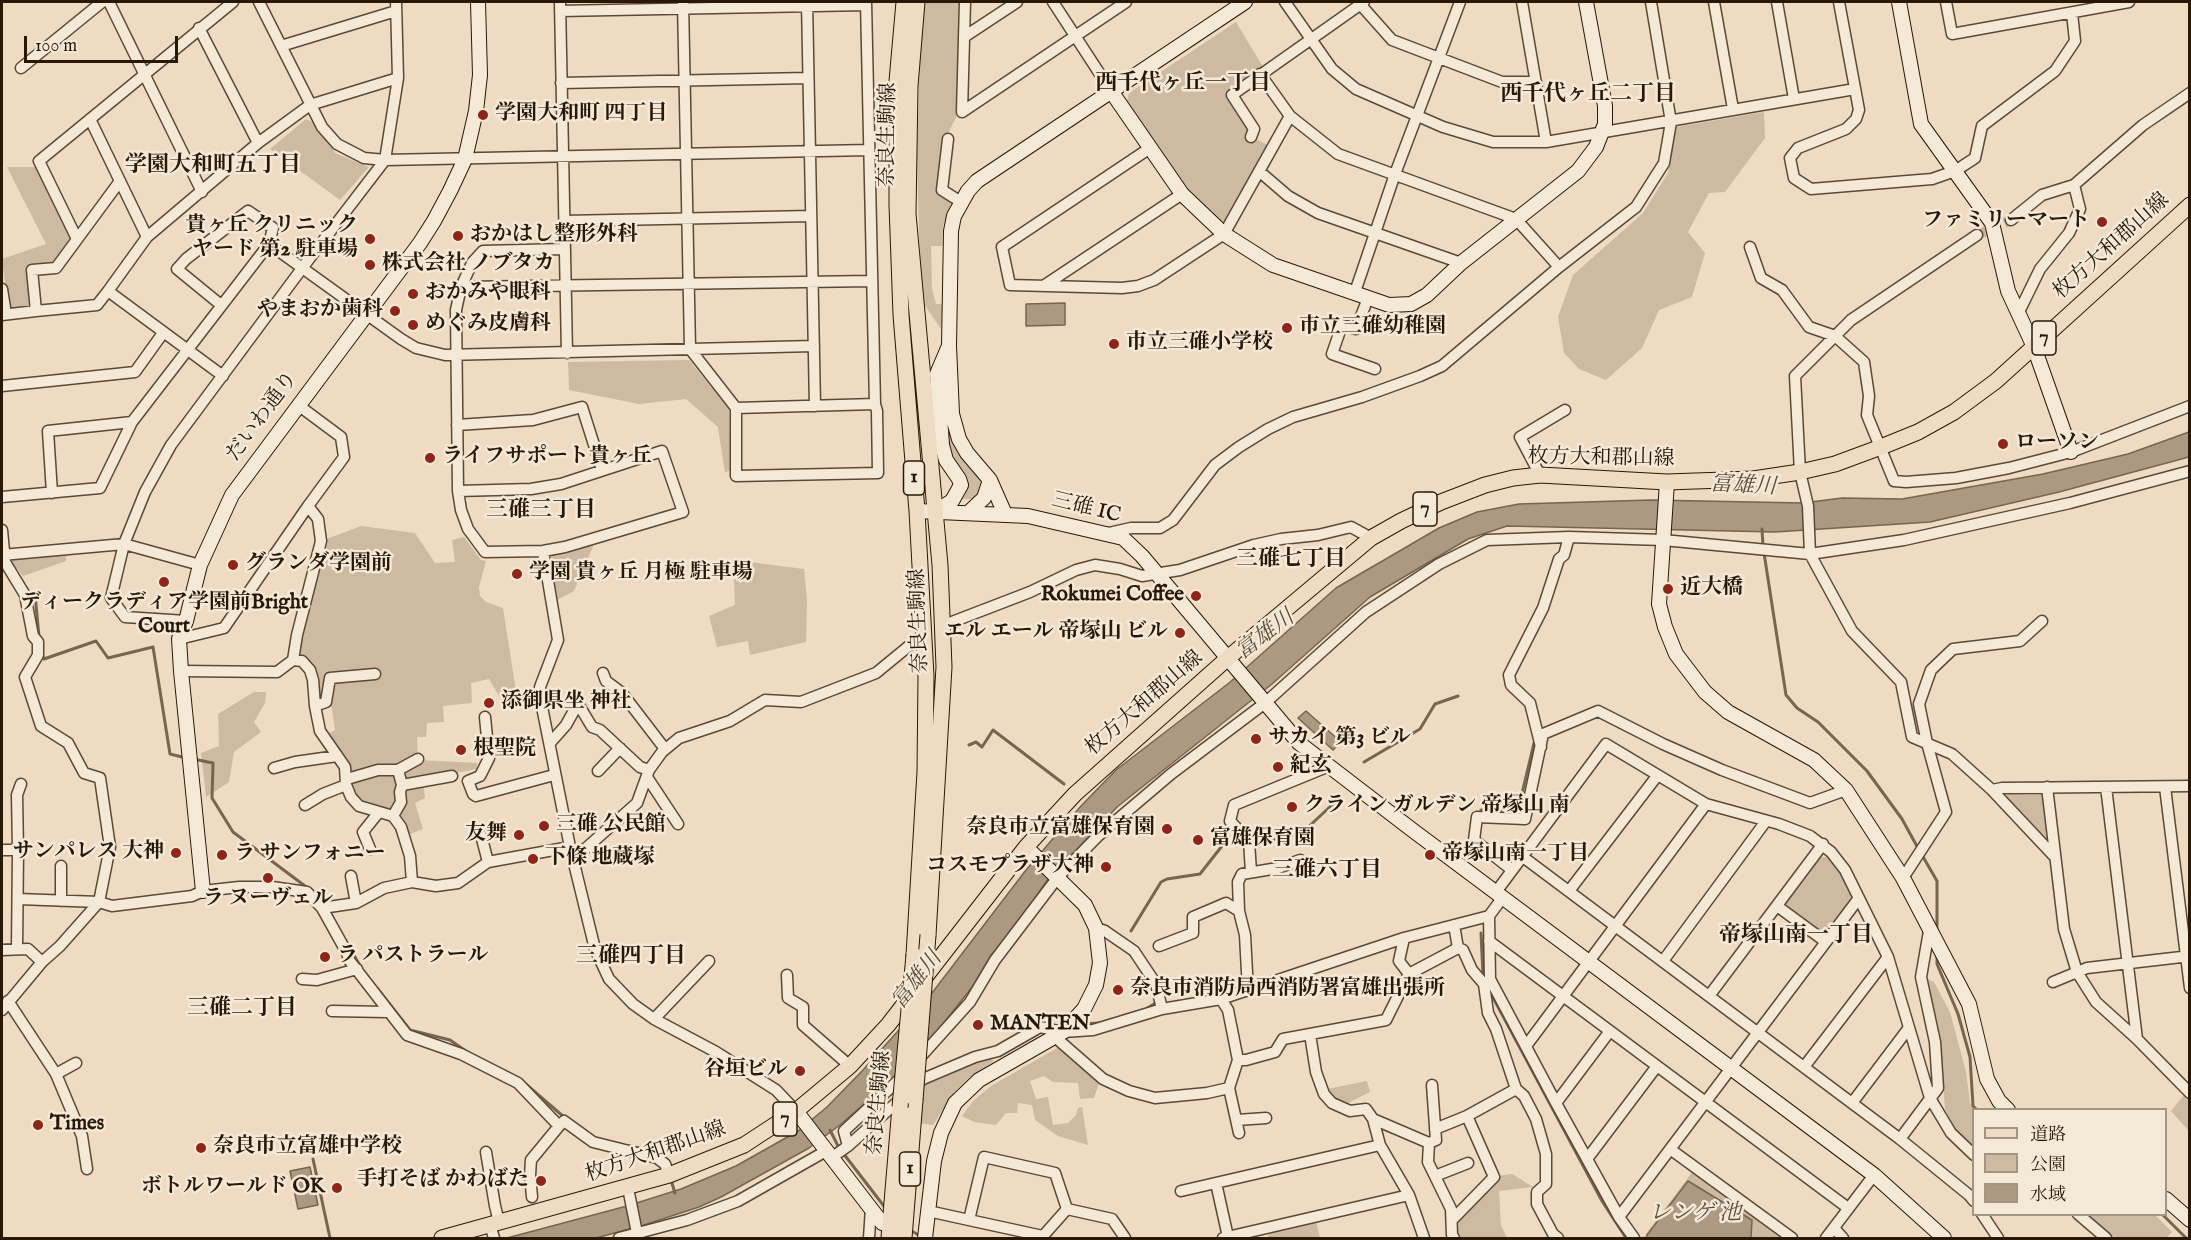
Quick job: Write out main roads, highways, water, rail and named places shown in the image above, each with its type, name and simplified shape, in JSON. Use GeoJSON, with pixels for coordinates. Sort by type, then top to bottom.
{"type":"FeatureCollection","features":[{"type":"Feature","properties":{"kind":"main road","name":"奈良生駒線"},"geometry":{"type":"LineString","coordinates":[[889,1239],[914,955],[925,772],[924,623],[902,326],[897,206],[897,81],[904,2]]}},
{"type":"Feature","properties":{"kind":"main road","name":"奈良生駒線"},"geometry":{"type":"LineString","coordinates":[[904,1239],[928,935],[944,667],[940,565],[908,214],[910,86],[917,2]]}},
{"type":"Feature","properties":{"kind":"main road","name":"枚方大和郡山線"},"geometry":{"type":"LineString","coordinates":[[442,1239],[495,1231],[669,1175],[744,1145],[801,1118],[888,1025],[1032,852],[1075,794],[1229,657],[1371,538],[1440,502],[1513,478],[1540,475],[1667,482],[1753,479],[1835,464],[1918,432],[1954,412],[1996,381],[2190,205]]}},
{"type":"Feature","properties":{"kind":"water"},"geometry":{"type":"Polygon","coordinates":[[[1065,303],[1065,325],[1026,326],[1026,304],[1065,303]]]}},
{"type":"Feature","properties":{"kind":"water"},"geometry":{"type":"Polygon","coordinates":[[[2189,432],[2189,457],[2059,492],[1930,522],[1775,532],[1507,526],[1468,539],[1370,597],[1272,684],[1117,807],[1046,882],[1004,944],[991,955],[973,986],[935,1034],[895,1077],[840,1125],[809,1148],[721,1197],[699,1207],[644,1225],[596,1238],[507,1238],[681,1189],[736,1166],[798,1131],[827,1107],[863,1070],[932,993],[1026,870],[1081,806],[1116,770],[1229,683],[1336,588],[1439,528],[1477,512],[1519,504],[1651,500],[1803,503],[1842,498],[1902,499],[2043,474],[2128,454],[2189,432]]]}},
{"type":"Feature","properties":{"kind":"water"},"geometry":{"type":"Polygon","coordinates":[[[1306,711],[1341,742],[1333,750],[1298,718],[1306,711]]]}},
{"type":"Feature","properties":{"kind":"water"},"geometry":{"type":"Polygon","coordinates":[[[310,1167],[318,1205],[298,1209],[290,1171],[310,1167]]]}},
{"type":"Feature","properties":{"kind":"water","name":"レンゲ 池"},"geometry":{"type":"Polygon","coordinates":[[[1688,1181],[1752,1220],[1751,1238],[1647,1238],[1688,1181]]]}},
{"type":"Feature","properties":{"kind":"waterway"},"geometry":{"type":"LineString","coordinates":[[1762,529],[1763,546]]}},
{"type":"Feature","properties":{"kind":"waterway"},"geometry":{"type":"LineString","coordinates":[[1764,553],[1786,695],[1797,708],[1818,722],[1867,771],[1902,819],[1919,850]]}},
{"type":"Feature","properties":{"kind":"waterway"},"geometry":{"type":"LineString","coordinates":[[35,594],[39,637]]}},
{"type":"Feature","properties":{"kind":"waterway"},"geometry":{"type":"LineString","coordinates":[[42,655],[44,659],[96,641],[108,658],[153,647],[170,754],[186,758]]}},
{"type":"Feature","properties":{"kind":"waterway"},"geometry":{"type":"LineString","coordinates":[[1364,762],[1420,729],[1435,704],[1458,696]]}},
{"type":"Feature","properties":{"kind":"waterway"},"geometry":{"type":"LineString","coordinates":[[969,745],[976,742],[982,747],[993,730],[1064,784]]}},
{"type":"Feature","properties":{"kind":"waterway"},"geometry":{"type":"LineString","coordinates":[[1481,810],[1514,811],[1519,806],[1534,743]]}},
{"type":"Feature","properties":{"kind":"waterway"},"geometry":{"type":"LineString","coordinates":[[193,759],[213,763],[212,798],[233,832],[309,889]]}},
{"type":"Feature","properties":{"kind":"waterway"},"geometry":{"type":"LineString","coordinates":[[1252,843],[1285,838],[1304,831],[1334,803]]}},
{"type":"Feature","properties":{"kind":"waterway"},"geometry":{"type":"LineString","coordinates":[[1131,931],[1161,882],[1200,874],[1222,846],[1221,835],[1227,829],[1236,834],[1245,845]]}},
{"type":"Feature","properties":{"kind":"waterway"},"geometry":{"type":"LineString","coordinates":[[1922,855],[1937,881],[1937,929]]}},
{"type":"Feature","properties":{"kind":"waterway"},"geometry":{"type":"LineString","coordinates":[[1481,933],[1483,976]]}},
{"type":"Feature","properties":{"kind":"waterway"},"geometry":{"type":"LineString","coordinates":[[350,948],[360,966]]}},
{"type":"Feature","properties":{"kind":"waterway"},"geometry":{"type":"LineString","coordinates":[[1937,954],[1937,964],[1958,1014],[1970,1057],[1975,1108]]}},
{"type":"Feature","properties":{"kind":"waterway"},"geometry":{"type":"LineString","coordinates":[[377,988],[410,1030],[450,1040],[470,1054]]}},
{"type":"Feature","properties":{"kind":"waterway"},"geometry":{"type":"LineString","coordinates":[[1489,990],[1602,1201],[1626,1238]]}},
{"type":"Feature","properties":{"kind":"waterway"},"geometry":{"type":"LineString","coordinates":[[1146,1009],[1157,1002]]}},
{"type":"Feature","properties":{"kind":"waterway"},"geometry":{"type":"LineString","coordinates":[[1083,1024],[1099,1023]]}},
{"type":"Feature","properties":{"kind":"waterway"},"geometry":{"type":"LineString","coordinates":[[521,1080],[564,1117]]}},
{"type":"Feature","properties":{"kind":"waterway"},"geometry":{"type":"LineString","coordinates":[[830,1130],[839,1148]]}},
{"type":"Feature","properties":{"kind":"waterway"},"geometry":{"type":"LineString","coordinates":[[629,1146],[663,1153],[665,1159]]}},
{"type":"Feature","properties":{"kind":"waterway"},"geometry":{"type":"LineString","coordinates":[[843,1153],[887,1210]]}},
{"type":"Feature","properties":{"kind":"waterway"},"geometry":{"type":"LineString","coordinates":[[313,1159],[330,1238]]}},
{"type":"Feature","properties":{"kind":"waterway"},"geometry":{"type":"LineString","coordinates":[[671,1180],[675,1193]]}},
{"type":"Feature","properties":{"kind":"waterway"},"geometry":{"type":"LineString","coordinates":[[2164,1216],[2186,1238]]}},
{"type":"Feature","properties":{"kind":"waterway"},"geometry":{"type":"LineString","coordinates":[[910,1230],[922,1237]]}},
{"type":"Feature","properties":{"kind":"tunnel"},"geometry":{"type":"LineString","coordinates":[[1977,235],[2011,220]]}},
{"type":"Feature","properties":{"kind":"place","name":"学園大和町 四丁目"},"geometry":{"type":"Point","coordinates":[483,115]}},
{"type":"Feature","properties":{"kind":"place","name":"ファミリーマート"},"geometry":{"type":"Point","coordinates":[2102,222]}},
{"type":"Feature","properties":{"kind":"place","name":"おかはし整形外科"},"geometry":{"type":"Point","coordinates":[458,236]}},
{"type":"Feature","properties":{"kind":"place","name":"貴ヶ丘 クリニック ヤード 第2 駐車場"},"geometry":{"type":"Point","coordinates":[370,239]}},
{"type":"Feature","properties":{"kind":"place","name":"株式会社 ノブタカ"},"geometry":{"type":"Point","coordinates":[370,265]}},
{"type":"Feature","properties":{"kind":"place","name":"おかみや眼科"},"geometry":{"type":"Point","coordinates":[413,294]}},
{"type":"Feature","properties":{"kind":"place","name":"やまおか歯科"},"geometry":{"type":"Point","coordinates":[395,311]}},
{"type":"Feature","properties":{"kind":"place","name":"めぐみ皮膚科"},"geometry":{"type":"Point","coordinates":[413,325]}},
{"type":"Feature","properties":{"kind":"place","name":"市立三碓幼稚園"},"geometry":{"type":"Point","coordinates":[1287,328]}},
{"type":"Feature","properties":{"kind":"place","name":"市立三碓小学校"},"geometry":{"type":"Point","coordinates":[1114,344]}},
{"type":"Feature","properties":{"kind":"place","name":"ローソン"},"geometry":{"type":"Point","coordinates":[2003,444]}},
{"type":"Feature","properties":{"kind":"place","name":"ライフサポート貴ヶ丘"},"geometry":{"type":"Point","coordinates":[430,458]}},
{"type":"Feature","properties":{"kind":"place","name":"グランダ学園前"},"geometry":{"type":"Point","coordinates":[233,565]}},
{"type":"Feature","properties":{"kind":"place","name":"学園 貴ヶ丘 月極 駐車場"},"geometry":{"type":"Point","coordinates":[517,574]}},
{"type":"Feature","properties":{"kind":"place","name":"ディークラディア学園前Bright Court"},"geometry":{"type":"Point","coordinates":[164,582]}},
{"type":"Feature","properties":{"kind":"place","name":"近大橋"},"geometry":{"type":"Point","coordinates":[1668,589]}},
{"type":"Feature","properties":{"kind":"place","name":"Rokumei Coffee"},"geometry":{"type":"Point","coordinates":[1196,596]}},
{"type":"Feature","properties":{"kind":"place","name":"エル エール 帝塚山 ビル"},"geometry":{"type":"Point","coordinates":[1180,633]}},
{"type":"Feature","properties":{"kind":"place","name":"添御県坐 神社"},"geometry":{"type":"Point","coordinates":[489,703]}},
{"type":"Feature","properties":{"kind":"place","name":"サカイ 第3 ビル"},"geometry":{"type":"Point","coordinates":[1256,739]}},
{"type":"Feature","properties":{"kind":"place","name":"根聖院"},"geometry":{"type":"Point","coordinates":[461,750]}},
{"type":"Feature","properties":{"kind":"place","name":"紀玄"},"geometry":{"type":"Point","coordinates":[1278,767]}},
{"type":"Feature","properties":{"kind":"place","name":"クライン ガルデン 帝塚山 南"},"geometry":{"type":"Point","coordinates":[1292,807]}},
{"type":"Feature","properties":{"kind":"place","name":"三碓 公民館"},"geometry":{"type":"Point","coordinates":[544,826]}},
{"type":"Feature","properties":{"kind":"place","name":"奈良市立富雄保育園"},"geometry":{"type":"Point","coordinates":[1167,829]}},
{"type":"Feature","properties":{"kind":"place","name":"友舞"},"geometry":{"type":"Point","coordinates":[519,835]}},
{"type":"Feature","properties":{"kind":"place","name":"富雄保育園"},"geometry":{"type":"Point","coordinates":[1198,840]}},
{"type":"Feature","properties":{"kind":"place","name":"サンパレス 大神"},"geometry":{"type":"Point","coordinates":[176,853]}},
{"type":"Feature","properties":{"kind":"place","name":"ラ サンフォニー"},"geometry":{"type":"Point","coordinates":[222,855]}},
{"type":"Feature","properties":{"kind":"place","name":"帝塚山南一丁目"},"geometry":{"type":"Point","coordinates":[1430,855]}},
{"type":"Feature","properties":{"kind":"place","name":"下條 地蔵塚"},"geometry":{"type":"Point","coordinates":[533,859]}},
{"type":"Feature","properties":{"kind":"place","name":"コスモプラザ大神"},"geometry":{"type":"Point","coordinates":[1106,867]}},
{"type":"Feature","properties":{"kind":"place","name":"ラ ヌーヴェル"},"geometry":{"type":"Point","coordinates":[268,878]}},
{"type":"Feature","properties":{"kind":"place","name":"ラ パストラール"},"geometry":{"type":"Point","coordinates":[325,957]}},
{"type":"Feature","properties":{"kind":"place","name":"奈良市消防局西消防署富雄出張所"},"geometry":{"type":"Point","coordinates":[1118,990]}},
{"type":"Feature","properties":{"kind":"place","name":"MANTEN"},"geometry":{"type":"Point","coordinates":[978,1025]}},
{"type":"Feature","properties":{"kind":"place","name":"谷垣ビル"},"geometry":{"type":"Point","coordinates":[800,1071]}},
{"type":"Feature","properties":{"kind":"place","name":"Times"},"geometry":{"type":"Point","coordinates":[38,1125]}},
{"type":"Feature","properties":{"kind":"place","name":"奈良市立富雄中学校"},"geometry":{"type":"Point","coordinates":[201,1148]}},
{"type":"Feature","properties":{"kind":"place","name":"手打そば かわばた"},"geometry":{"type":"Point","coordinates":[541,1181]}},
{"type":"Feature","properties":{"kind":"place","name":"ボトルワールド OK"},"geometry":{"type":"Point","coordinates":[337,1188]}},
{"type":"Feature","properties":{"kind":"district","name":"西千代ヶ丘一丁目"},"geometry":{"type":"Point","coordinates":[1183,84]}},
{"type":"Feature","properties":{"kind":"district","name":"西千代ヶ丘二丁目"},"geometry":{"type":"Point","coordinates":[1588,95]}},
{"type":"Feature","properties":{"kind":"district","name":"学園大和町五丁目"},"geometry":{"type":"Point","coordinates":[213,166]}},
{"type":"Feature","properties":{"kind":"district","name":"三碓三丁目"},"geometry":{"type":"Point","coordinates":[541,511]}},
{"type":"Feature","properties":{"kind":"district","name":"三碓七丁目"},"geometry":{"type":"Point","coordinates":[1291,560]}},
{"type":"Feature","properties":{"kind":"district","name":"三碓六丁目"},"geometry":{"type":"Point","coordinates":[1327,871]}},
{"type":"Feature","properties":{"kind":"district","name":"帝塚山南一丁目"},"geometry":{"type":"Point","coordinates":[1796,936]}},
{"type":"Feature","properties":{"kind":"district","name":"三碓四丁目"},"geometry":{"type":"Point","coordinates":[631,957]}},
{"type":"Feature","properties":{"kind":"district","name":"三碓二丁目"},"geometry":{"type":"Point","coordinates":[242,1009]}},
{"type":"Feature","properties":{"kind":"water label","name":"富雄川"},"geometry":{"type":"Point","coordinates":[1743,487]}},
{"type":"Feature","properties":{"kind":"water label","name":"富雄川"},"geometry":{"type":"Point","coordinates":[1266,636]}},
{"type":"Feature","properties":{"kind":"water label","name":"富雄川"},"geometry":{"type":"Point","coordinates":[918,981]}}]}
